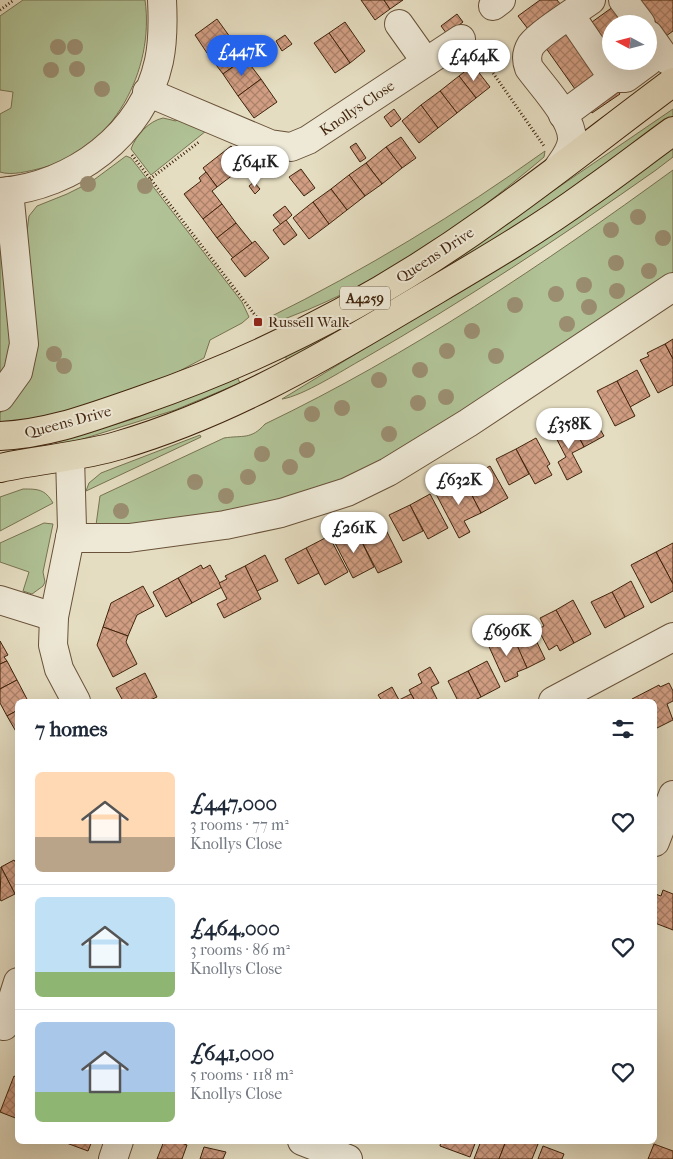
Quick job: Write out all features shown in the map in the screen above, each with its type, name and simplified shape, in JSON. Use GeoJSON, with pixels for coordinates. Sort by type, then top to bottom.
{"type":"FeatureCollection","features":[{"type":"Feature","properties":{"kind":"main road","name":"Queens Drive"},"geometry":{"type":"LineString","coordinates":[[0,436],[37,433],[82,421],[194,382],[345,310],[487,222],[673,82]]}},
{"type":"Feature","properties":{"kind":"main road","name":"Queens Drive"},"geometry":{"type":"LineString","coordinates":[[0,468],[63,458],[122,445],[200,417],[268,387],[330,353],[480,264],[571,205],[673,131]]}},
{"type":"Feature","properties":{"kind":"main road"},"geometry":{"type":"LineString","coordinates":[[0,484],[63,458]]}},
{"type":"Feature","properties":{"kind":"street"},"geometry":{"type":"LineString","coordinates":[[0,397],[18,372],[24,344],[5,192],[51,181],[72,172],[98,155],[132,119],[147,92],[159,60],[162,0]]}},
{"type":"Feature","properties":{"kind":"street"},"geometry":{"type":"LineString","coordinates":[[623,0],[634,15]]}},
{"type":"Feature","properties":{"kind":"street"},"geometry":{"type":"LineString","coordinates":[[558,168],[569,151],[572,141],[571,127],[526,61],[527,54],[534,42],[581,8],[613,78]]}},
{"type":"Feature","properties":{"kind":"street"},"geometry":{"type":"LineString","coordinates":[[399,24],[426,62]]}},
{"type":"Feature","properties":{"kind":"street","name":"Knollys Close"},"geometry":{"type":"LineString","coordinates":[[147,92],[222,125],[270,144],[286,148],[296,146],[308,140],[460,39]]}},
{"type":"Feature","properties":{"kind":"street"},"geometry":{"type":"LineString","coordinates":[[563,115],[613,78],[626,78],[659,61]]}},
{"type":"Feature","properties":{"kind":"street"},"geometry":{"type":"LineString","coordinates":[[70,538],[129,538],[225,525],[281,513],[347,492],[388,472],[468,423],[673,287]]}},
{"type":"Feature","properties":{"kind":"street"},"geometry":{"type":"LineString","coordinates":[[63,458],[70,538],[58,594],[54,656],[75,699]]}},
{"type":"Feature","properties":{"kind":"street"},"geometry":{"type":"LineString","coordinates":[[0,600],[58,594]]}},
{"type":"Feature","properties":{"kind":"street"},"geometry":{"type":"LineString","coordinates":[[557,699],[673,637]]}},
{"type":"Feature","properties":{"kind":"street"},"geometry":{"type":"LineString","coordinates":[[657,837],[673,795]]}},
{"type":"Feature","properties":{"kind":"street"},"geometry":{"type":"LineString","coordinates":[[7,1028],[15,995]]}},
{"type":"Feature","properties":{"kind":"street"},"geometry":{"type":"LineString","coordinates":[[113,1159],[119,1144]]}},
{"type":"Feature","properties":{"kind":"street"},"geometry":{"type":"LineString","coordinates":[[310,1144],[348,1159]]}},
{"type":"Feature","properties":{"kind":"path"},"geometry":{"type":"LineString","coordinates":[[0,10],[14,0]]}},
{"type":"Feature","properties":{"kind":"path"},"geometry":{"type":"LineString","coordinates":[[150,179],[222,125]]}},
{"type":"Feature","properties":{"kind":"path"},"geometry":{"type":"LineString","coordinates":[[118,136],[258,318]]}},
{"type":"Feature","properties":{"kind":"green space"},"geometry":{"type":"Polygon","coordinates":[[[23,0],[145,0],[146,27],[143,53],[136,79],[124,104],[108,125],[89,144],[67,158],[42,168],[5,173],[0,172],[0,114],[11,108],[13,92],[0,90],[0,16],[23,0]]]}},
{"type":"Feature","properties":{"kind":"green space"},"geometry":{"type":"Polygon","coordinates":[[[673,109],[673,117],[580,185],[533,216],[436,277],[287,361],[285,355],[468,249],[673,109]]]}},
{"type":"Feature","properties":{"kind":"green space"},"geometry":{"type":"Polygon","coordinates":[[[163,118],[176,121],[178,118],[206,131],[151,175],[131,149],[144,129],[153,122],[163,118]]]}},
{"type":"Feature","properties":{"kind":"green space"},"geometry":{"type":"Polygon","coordinates":[[[673,147],[673,157],[656,170],[512,268],[334,376],[301,393],[282,399],[490,272],[673,147]]]}},
{"type":"Feature","properties":{"kind":"green space"},"geometry":{"type":"Polygon","coordinates":[[[545,151],[544,157],[513,183],[414,254],[344,293],[270,324],[268,318],[340,281],[410,240],[478,197],[545,151]]]}},
{"type":"Feature","properties":{"kind":"green space"},"geometry":{"type":"Polygon","coordinates":[[[126,156],[131,158],[242,302],[249,317],[242,323],[210,340],[204,358],[155,384],[41,419],[0,424],[0,413],[9,405],[22,231],[27,231],[29,216],[37,206],[91,182],[126,156]]]}},
{"type":"Feature","properties":{"kind":"green space"},"geometry":{"type":"Polygon","coordinates":[[[673,170],[673,275],[397,457],[321,492],[158,524],[96,525],[100,496],[224,438],[251,435],[265,424],[371,368],[475,306],[575,240],[673,170]]]}},
{"type":"Feature","properties":{"kind":"green space"},"geometry":{"type":"Polygon","coordinates":[[[0,219],[15,340],[9,360],[0,376],[0,219]]]}},
{"type":"Feature","properties":{"kind":"green space"},"geometry":{"type":"Polygon","coordinates":[[[237,377],[240,383],[175,410],[57,447],[56,442],[133,419],[237,377]]]}},
{"type":"Feature","properties":{"kind":"green space"},"geometry":{"type":"Polygon","coordinates":[[[200,435],[201,437],[86,491],[89,483],[101,473],[200,435]]]}},
{"type":"Feature","properties":{"kind":"green space"},"geometry":{"type":"Polygon","coordinates":[[[23,489],[44,492],[53,503],[0,531],[0,497],[23,489]]]}},
{"type":"Feature","properties":{"kind":"green space"},"geometry":{"type":"Polygon","coordinates":[[[44,523],[53,524],[43,572],[45,582],[43,586],[32,594],[23,591],[29,572],[0,562],[0,543],[44,523]]]}},
{"type":"Feature","properties":{"kind":"building"},"geometry":{"type":"Polygon","coordinates":[[[361,0],[384,0],[390,9],[375,20],[361,0]]]}},
{"type":"Feature","properties":{"kind":"building"},"geometry":{"type":"Polygon","coordinates":[[[384,0],[403,0],[390,9],[384,0]]]}},
{"type":"Feature","properties":{"kind":"building"},"geometry":{"type":"Polygon","coordinates":[[[540,0],[557,0],[561,5],[589,17],[602,36],[602,70],[624,70],[612,83],[620,94],[592,113],[531,27],[528,29],[518,16],[540,0]]]}},
{"type":"Feature","properties":{"kind":"building"},"geometry":{"type":"Polygon","coordinates":[[[640,0],[673,0],[673,31],[666,36],[658,25],[658,15],[651,15],[640,0]]]}},
{"type":"Feature","properties":{"kind":"building"},"geometry":{"type":"Polygon","coordinates":[[[617,4],[625,15],[602,15],[602,36],[592,22],[617,4]]]}},
{"type":"Feature","properties":{"kind":"building"},"geometry":{"type":"Polygon","coordinates":[[[457,14],[463,22],[447,34],[441,26],[457,14]]]}},
{"type":"Feature","properties":{"kind":"building"},"geometry":{"type":"Polygon","coordinates":[[[217,19],[230,37],[207,53],[195,35],[217,19]]]}},
{"type":"Feature","properties":{"kind":"building"},"geometry":{"type":"Polygon","coordinates":[[[345,22],[365,51],[350,63],[329,33],[345,22]]]}},
{"type":"Feature","properties":{"kind":"building"},"geometry":{"type":"Polygon","coordinates":[[[329,33],[350,63],[335,73],[314,43],[329,33]]]}},
{"type":"Feature","properties":{"kind":"building"},"geometry":{"type":"Polygon","coordinates":[[[285,35],[292,44],[282,51],[276,41],[285,35]]]}},
{"type":"Feature","properties":{"kind":"building"},"geometry":{"type":"Polygon","coordinates":[[[230,37],[245,58],[223,74],[207,53],[230,37]]]}},
{"type":"Feature","properties":{"kind":"building"},"geometry":{"type":"Polygon","coordinates":[[[245,58],[261,79],[238,96],[223,74],[245,58]]]}},
{"type":"Feature","properties":{"kind":"building"},"geometry":{"type":"Polygon","coordinates":[[[473,65],[490,87],[476,98],[459,76],[473,65]]]}},
{"type":"Feature","properties":{"kind":"building"},"geometry":{"type":"Polygon","coordinates":[[[459,76],[476,98],[457,113],[440,91],[459,76]]]}},
{"type":"Feature","properties":{"kind":"building"},"geometry":{"type":"Polygon","coordinates":[[[261,79],[277,102],[254,118],[238,96],[261,79]]]}},
{"type":"Feature","properties":{"kind":"building"},"geometry":{"type":"Polygon","coordinates":[[[440,91],[457,113],[438,128],[421,105],[440,91]]]}},
{"type":"Feature","properties":{"kind":"building"},"geometry":{"type":"Polygon","coordinates":[[[421,105],[438,128],[419,143],[402,121],[421,105]]]}},
{"type":"Feature","properties":{"kind":"building"},"geometry":{"type":"Polygon","coordinates":[[[394,109],[401,119],[391,127],[384,117],[394,109]]]}},
{"type":"Feature","properties":{"kind":"building"},"geometry":{"type":"Polygon","coordinates":[[[401,137],[416,158],[402,168],[386,147],[401,137]]]}},
{"type":"Feature","properties":{"kind":"building"},"geometry":{"type":"Polygon","coordinates":[[[356,143],[366,158],[360,162],[350,147],[356,143]]]}},
{"type":"Feature","properties":{"kind":"building"},"geometry":{"type":"Polygon","coordinates":[[[231,146],[246,165],[217,187],[203,168],[231,146]]]}},
{"type":"Feature","properties":{"kind":"building"},"geometry":{"type":"Polygon","coordinates":[[[386,147],[402,168],[382,184],[366,163],[386,147]]]}},
{"type":"Feature","properties":{"kind":"building"},"geometry":{"type":"Polygon","coordinates":[[[366,163],[382,184],[365,196],[349,175],[366,163]]]}},
{"type":"Feature","properties":{"kind":"building"},"geometry":{"type":"Polygon","coordinates":[[[301,169],[315,188],[304,196],[289,177],[301,169]]]}},
{"type":"Feature","properties":{"kind":"building"},"geometry":{"type":"Polygon","coordinates":[[[206,172],[217,187],[212,191],[222,204],[203,219],[184,194],[201,181],[199,178],[206,172]]]}},
{"type":"Feature","properties":{"kind":"building"},"geometry":{"type":"Polygon","coordinates":[[[349,175],[365,196],[347,210],[331,189],[349,175]]]}},
{"type":"Feature","properties":{"kind":"building"},"geometry":{"type":"Polygon","coordinates":[[[254,182],[260,189],[255,194],[249,186],[254,182]]]}},
{"type":"Feature","properties":{"kind":"building"},"geometry":{"type":"Polygon","coordinates":[[[331,189],[347,210],[329,224],[313,202],[331,189]]]}},
{"type":"Feature","properties":{"kind":"building"},"geometry":{"type":"Polygon","coordinates":[[[313,202],[329,224],[309,239],[293,218],[313,202]]]}},
{"type":"Feature","properties":{"kind":"building"},"geometry":{"type":"Polygon","coordinates":[[[222,204],[236,223],[217,238],[203,219],[222,204]]]}},
{"type":"Feature","properties":{"kind":"building"},"geometry":{"type":"Polygon","coordinates":[[[285,206],[292,215],[281,225],[273,215],[285,206]]]}},
{"type":"Feature","properties":{"kind":"building"},"geometry":{"type":"Polygon","coordinates":[[[286,220],[297,235],[284,245],[273,230],[286,220]]]}},
{"type":"Feature","properties":{"kind":"building"},"geometry":{"type":"Polygon","coordinates":[[[236,223],[252,243],[233,258],[217,238],[236,223]]]}},
{"type":"Feature","properties":{"kind":"building"},"geometry":{"type":"Polygon","coordinates":[[[255,241],[269,258],[245,277],[231,259],[255,241]]]}},
{"type":"Feature","properties":{"kind":"building"},"geometry":{"type":"Polygon","coordinates":[[[673,339],[673,359],[665,344],[673,339]]]}},
{"type":"Feature","properties":{"kind":"building"},"geometry":{"type":"Polygon","coordinates":[[[665,344],[673,359],[673,385],[658,393],[640,360],[649,356],[647,353],[665,344]]]}},
{"type":"Feature","properties":{"kind":"building"},"geometry":{"type":"Polygon","coordinates":[[[637,370],[650,396],[630,407],[617,381],[637,370]]]}},
{"type":"Feature","properties":{"kind":"building"},"geometry":{"type":"Polygon","coordinates":[[[617,381],[635,416],[615,426],[597,391],[617,381]]]}},
{"type":"Feature","properties":{"kind":"building"},"geometry":{"type":"Polygon","coordinates":[[[590,412],[604,436],[584,447],[571,422],[590,412]]]}},
{"type":"Feature","properties":{"kind":"building"},"geometry":{"type":"Polygon","coordinates":[[[571,422],[584,447],[572,453],[582,472],[567,480],[558,462],[566,457],[553,432],[571,422]]]}},
{"type":"Feature","properties":{"kind":"building"},"geometry":{"type":"Polygon","coordinates":[[[536,438],[550,464],[547,466],[552,475],[535,484],[516,449],[536,438]]]}},
{"type":"Feature","properties":{"kind":"building"},"geometry":{"type":"Polygon","coordinates":[[[516,449],[529,474],[509,485],[496,459],[516,449]]]}},
{"type":"Feature","properties":{"kind":"building"},"geometry":{"type":"Polygon","coordinates":[[[490,466],[508,498],[481,513],[464,480],[490,466]]]}},
{"type":"Feature","properties":{"kind":"building"},"geometry":{"type":"Polygon","coordinates":[[[464,480],[481,513],[464,521],[470,532],[459,538],[436,494],[464,480]]]}},
{"type":"Feature","properties":{"kind":"building"},"geometry":{"type":"Polygon","coordinates":[[[430,494],[448,528],[428,539],[410,505],[430,494]]]}},
{"type":"Feature","properties":{"kind":"building"},"geometry":{"type":"Polygon","coordinates":[[[410,505],[423,531],[403,541],[389,515],[410,505]]]}},
{"type":"Feature","properties":{"kind":"building"},"geometry":{"type":"Polygon","coordinates":[[[380,518],[402,562],[378,573],[356,530],[380,518]]]}},
{"type":"Feature","properties":{"kind":"building"},"geometry":{"type":"Polygon","coordinates":[[[356,530],[374,567],[353,578],[334,541],[356,530]]]}},
{"type":"Feature","properties":{"kind":"building"},"geometry":{"type":"Polygon","coordinates":[[[329,536],[348,572],[325,585],[306,548],[329,536]]]}},
{"type":"Feature","properties":{"kind":"building"},"geometry":{"type":"Polygon","coordinates":[[[673,543],[673,584],[656,552],[673,543]]]}},
{"type":"Feature","properties":{"kind":"building"},"geometry":{"type":"Polygon","coordinates":[[[306,548],[319,573],[298,584],[285,559],[306,548]]]}},
{"type":"Feature","properties":{"kind":"building"},"geometry":{"type":"Polygon","coordinates":[[[656,552],[673,584],[673,591],[651,603],[631,565],[656,552]]]}},
{"type":"Feature","properties":{"kind":"building"},"geometry":{"type":"Polygon","coordinates":[[[265,555],[278,581],[257,591],[245,566],[265,555]]]}},
{"type":"Feature","properties":{"kind":"building"},"geometry":{"type":"Polygon","coordinates":[[[201,565],[203,569],[210,565],[222,587],[192,603],[178,578],[201,565]]]}},
{"type":"Feature","properties":{"kind":"building"},"geometry":{"type":"Polygon","coordinates":[[[245,566],[261,599],[224,618],[217,604],[227,599],[219,583],[227,579],[225,576],[245,566]]]}},
{"type":"Feature","properties":{"kind":"building"},"geometry":{"type":"Polygon","coordinates":[[[178,578],[192,603],[166,617],[153,592],[178,578]]]}},
{"type":"Feature","properties":{"kind":"building"},"geometry":{"type":"Polygon","coordinates":[[[631,581],[644,607],[625,617],[612,592],[631,581]]]}},
{"type":"Feature","properties":{"kind":"building"},"geometry":{"type":"Polygon","coordinates":[[[143,586],[154,606],[137,615],[128,636],[103,627],[111,603],[143,586]]]}},
{"type":"Feature","properties":{"kind":"building"},"geometry":{"type":"Polygon","coordinates":[[[612,592],[625,617],[605,628],[591,602],[612,592]]]}},
{"type":"Feature","properties":{"kind":"building"},"geometry":{"type":"Polygon","coordinates":[[[573,600],[591,634],[574,643],[556,610],[573,600]]]}},
{"type":"Feature","properties":{"kind":"building"},"geometry":{"type":"Polygon","coordinates":[[[556,610],[574,643],[560,651],[557,645],[549,650],[538,629],[544,626],[540,618],[556,610]]]}},
{"type":"Feature","properties":{"kind":"building"},"geometry":{"type":"Polygon","coordinates":[[[103,627],[128,636],[126,642],[137,664],[113,677],[97,645],[103,627]]]}},
{"type":"Feature","properties":{"kind":"building"},"geometry":{"type":"Polygon","coordinates":[[[533,634],[545,659],[527,668],[515,642],[533,634]]]}},
{"type":"Feature","properties":{"kind":"building"},"geometry":{"type":"Polygon","coordinates":[[[495,636],[498,643],[513,636],[527,668],[517,672],[518,676],[505,682],[486,640],[495,636]]]}},
{"type":"Feature","properties":{"kind":"building"},"geometry":{"type":"Polygon","coordinates":[[[0,641],[8,655],[4,657],[7,661],[0,664],[0,641]]]}},
{"type":"Feature","properties":{"kind":"building"},"geometry":{"type":"Polygon","coordinates":[[[7,661],[17,680],[0,689],[0,664],[7,661]]]}},
{"type":"Feature","properties":{"kind":"building"},"geometry":{"type":"Polygon","coordinates":[[[487,661],[500,687],[481,697],[468,671],[487,661]]]}},
{"type":"Feature","properties":{"kind":"building"},"geometry":{"type":"Polygon","coordinates":[[[430,667],[439,683],[431,687],[437,699],[414,699],[409,690],[422,683],[418,674],[430,667]]]}},
{"type":"Feature","properties":{"kind":"building"},"geometry":{"type":"Polygon","coordinates":[[[468,671],[481,697],[477,699],[457,699],[448,681],[468,671]]]}},
{"type":"Feature","properties":{"kind":"building"},"geometry":{"type":"Polygon","coordinates":[[[145,673],[157,697],[152,699],[122,699],[116,688],[145,673]]]}},
{"type":"Feature","properties":{"kind":"building"},"geometry":{"type":"Polygon","coordinates":[[[17,680],[27,699],[15,699],[15,712],[7,716],[0,703],[0,689],[17,680]]]}},
{"type":"Feature","properties":{"kind":"building"},"geometry":{"type":"Polygon","coordinates":[[[669,683],[673,691],[673,701],[667,704],[673,720],[657,728],[657,699],[632,699],[659,685],[660,687],[669,683]]]}},
{"type":"Feature","properties":{"kind":"building"},"geometry":{"type":"Polygon","coordinates":[[[392,687],[398,699],[381,699],[378,695],[392,687]]]}},
{"type":"Feature","properties":{"kind":"building"},"geometry":{"type":"Polygon","coordinates":[[[411,694],[414,699],[401,699],[411,694]]]}},
{"type":"Feature","properties":{"kind":"building"},"geometry":{"type":"Polygon","coordinates":[[[15,712],[15,730],[7,716],[15,712]]]}},
{"type":"Feature","properties":{"kind":"building"},"geometry":{"type":"Polygon","coordinates":[[[14,860],[15,862],[15,894],[1,867],[14,860]]]}},
{"type":"Feature","properties":{"kind":"building"},"geometry":{"type":"Polygon","coordinates":[[[1,867],[15,894],[1,901],[0,899],[1,867]]]}},
{"type":"Feature","properties":{"kind":"building"},"geometry":{"type":"Polygon","coordinates":[[[663,890],[673,894],[673,930],[657,924],[657,895],[661,896],[663,890]]]}},
{"type":"Feature","properties":{"kind":"building"},"geometry":{"type":"Polygon","coordinates":[[[14,1076],[15,1118],[0,1112],[14,1076]]]}},
{"type":"Feature","properties":{"kind":"building"},"geometry":{"type":"Polygon","coordinates":[[[69,1144],[91,1144],[88,1151],[69,1144]]]}},
{"type":"Feature","properties":{"kind":"building"},"geometry":{"type":"Polygon","coordinates":[[[163,1144],[187,1145],[182,1159],[157,1159],[163,1144]]]}},
{"type":"Feature","properties":{"kind":"building"},"geometry":{"type":"Polygon","coordinates":[[[440,1144],[475,1144],[470,1157],[440,1146],[440,1144]]]}},
{"type":"Feature","properties":{"kind":"building"},"geometry":{"type":"Polygon","coordinates":[[[480,1144],[505,1144],[499,1159],[474,1159],[480,1144]]]}},
{"type":"Feature","properties":{"kind":"building"},"geometry":{"type":"Polygon","coordinates":[[[505,1144],[538,1144],[532,1159],[499,1159],[505,1144]]]}},
{"type":"Feature","properties":{"kind":"building"},"geometry":{"type":"Polygon","coordinates":[[[654,1144],[673,1151],[673,1159],[648,1159],[654,1144]]]}},
{"type":"Feature","properties":{"kind":"building"},"geometry":{"type":"Polygon","coordinates":[[[543,1146],[564,1154],[562,1159],[538,1159],[543,1146]]]}},
{"type":"Feature","properties":{"kind":"building"},"geometry":{"type":"Polygon","coordinates":[[[204,1147],[226,1152],[223,1159],[200,1159],[204,1147]]]}},
{"type":"Feature","properties":{"kind":"place","name":"Russell Walk"},"geometry":{"type":"Point","coordinates":[258,322]}}]}
